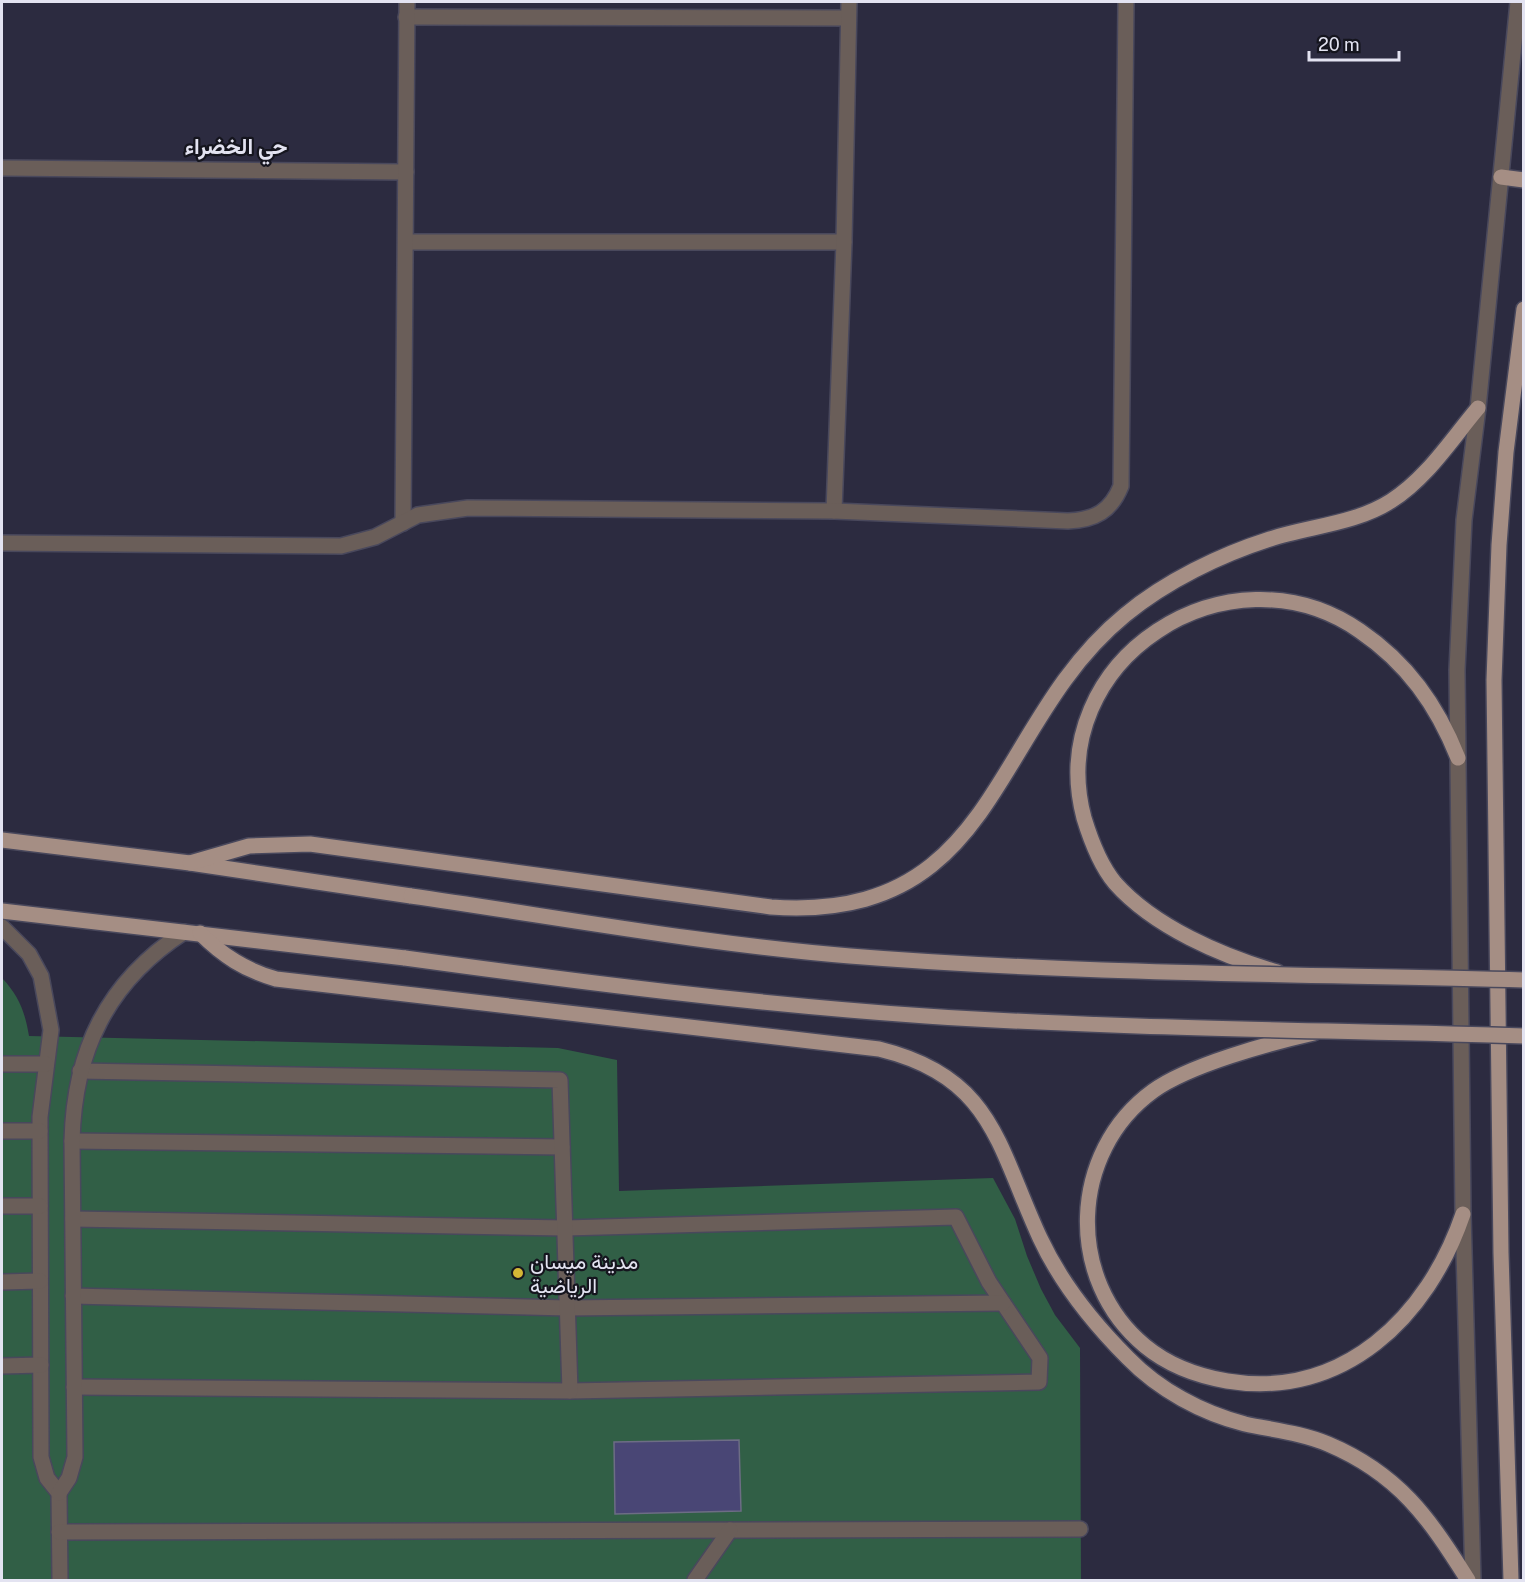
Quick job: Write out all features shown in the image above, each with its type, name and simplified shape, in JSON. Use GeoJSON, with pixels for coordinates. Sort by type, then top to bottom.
{"type":"FeatureCollection","features":[{"type":"Feature","properties":{"kind":"main road"},"geometry":{"type":"LineString","coordinates":[[1501,177],[1524,180]]}},
{"type":"Feature","properties":{"kind":"main road"},"geometry":{"type":"LineString","coordinates":[[1511,1581],[1501,1253],[1494,680],[1502,510],[1524,309]]}},
{"type":"Feature","properties":{"kind":"main road"},"geometry":{"type":"LineString","coordinates":[[190,863],[249,846],[310,843],[606,882],[771,907],[805,909],[838,906],[870,898],[901,885],[929,868],[954,846],[976,821],[1059,690],[1088,652],[1125,615],[1161,590],[1238,551],[1281,536],[1355,518],[1392,501],[1423,475],[1478,408]]}},
{"type":"Feature","properties":{"kind":"main road"},"geometry":{"type":"LineString","coordinates":[[1283,973],[1223,954],[1168,925],[1116,883],[1100,859],[1081,807],[1080,757],[1093,706],[1106,681],[1139,644],[1177,619],[1217,603],[1261,598],[1308,605],[1350,624],[1376,642],[1419,684],[1448,732],[1458,758]]}},
{"type":"Feature","properties":{"kind":"main road"},"geometry":{"type":"LineString","coordinates":[[2,840],[190,863],[683,937],[848,956],[1020,966],[1524,980]]}},
{"type":"Feature","properties":{"kind":"main road"},"geometry":{"type":"LineString","coordinates":[[2,911],[405,958],[610,987],[802,1006],[1075,1024],[1524,1035]]}},
{"type":"Feature","properties":{"kind":"main road"},"geometry":{"type":"LineString","coordinates":[[200,933],[216,950],[236,964],[276,979],[879,1049],[927,1065],[956,1084],[985,1114],[998,1136],[1041,1240],[1068,1284],[1113,1343],[1130,1361],[1183,1400],[1213,1414],[1327,1443],[1373,1468],[1414,1503],[1432,1523],[1468,1581]]}},
{"type":"Feature","properties":{"kind":"main road"},"geometry":{"type":"LineString","coordinates":[[1329,1030],[1251,1050],[1213,1063],[1155,1089],[1134,1105],[1117,1125],[1094,1168],[1087,1212],[1090,1257],[1101,1289],[1117,1316],[1146,1347],[1188,1371],[1214,1379],[1267,1384],[1318,1377],[1369,1348],[1411,1311],[1442,1265],[1463,1214]]}},
{"type":"Feature","properties":{"kind":"street"},"geometry":{"type":"LineString","coordinates":[[641,2],[641,18]]}},
{"type":"Feature","properties":{"kind":"street"},"geometry":{"type":"LineString","coordinates":[[834,511],[844,242],[849,2]]}},
{"type":"Feature","properties":{"kind":"street"},"geometry":{"type":"LineString","coordinates":[[2,543],[319,548],[360,543],[418,515],[461,508],[834,511],[1079,520],[1100,514],[1116,497],[1121,486],[1122,473],[1126,2]]}},
{"type":"Feature","properties":{"kind":"street"},"geometry":{"type":"LineString","coordinates":[[1473,1581],[1463,1214],[1458,596],[1518,2]]}},
{"type":"Feature","properties":{"kind":"street"},"geometry":{"type":"LineString","coordinates":[[403,523],[406,9],[641,18],[848,18]]}},
{"type":"Feature","properties":{"kind":"street"},"geometry":{"type":"LineString","coordinates":[[2,168],[406,172]]}},
{"type":"Feature","properties":{"kind":"street"},"geometry":{"type":"LineString","coordinates":[[406,242],[844,242]]}},
{"type":"Feature","properties":{"kind":"street"},"geometry":{"type":"LineString","coordinates":[[2,927],[29,954],[41,976],[51,1030],[40,1131],[41,1457],[47,1478],[59,1493]]}},
{"type":"Feature","properties":{"kind":"street"},"geometry":{"type":"LineString","coordinates":[[60,1581],[59,1493],[69,1478],[75,1457],[73,1104],[80,1071],[102,1016],[138,967],[158,949],[184,932]]}},
{"type":"Feature","properties":{"kind":"street"},"geometry":{"type":"LineString","coordinates":[[2,1064],[46,1064]]}},
{"type":"Feature","properties":{"kind":"street"},"geometry":{"type":"LineString","coordinates":[[80,1071],[560,1080],[570,1391]]}},
{"type":"Feature","properties":{"kind":"street"},"geometry":{"type":"LineString","coordinates":[[2,1131],[40,1131]]}},
{"type":"Feature","properties":{"kind":"street"},"geometry":{"type":"LineString","coordinates":[[72,1141],[562,1147]]}},
{"type":"Feature","properties":{"kind":"street"},"geometry":{"type":"LineString","coordinates":[[2,1206],[40,1206]]}},
{"type":"Feature","properties":{"kind":"street"},"geometry":{"type":"LineString","coordinates":[[73,1218],[565,1228],[956,1217],[1003,1303],[1040,1358],[1040,1382],[570,1391],[74,1387]]}},
{"type":"Feature","properties":{"kind":"street"},"geometry":{"type":"LineString","coordinates":[[2,1282],[40,1281]]}},
{"type":"Feature","properties":{"kind":"street"},"geometry":{"type":"LineString","coordinates":[[73,1296],[567,1308],[1003,1303]]}},
{"type":"Feature","properties":{"kind":"street"},"geometry":{"type":"LineString","coordinates":[[2,1366],[41,1365]]}},
{"type":"Feature","properties":{"kind":"street"},"geometry":{"type":"LineString","coordinates":[[59,1532],[1080,1529]]}},
{"type":"Feature","properties":{"kind":"street"},"geometry":{"type":"LineString","coordinates":[[695,1581],[730,1530]]}},
{"type":"Feature","properties":{"kind":"green space","name":"مدينة ميسان الرياضية"},"geometry":{"type":"Polygon","coordinates":[[[2,978],[13,991],[20,1005],[29,1036],[558,1048],[617,1060],[619,1191],[993,1178],[1015,1219],[1041,1289],[1055,1315],[1080,1348],[1081,1580],[2,1580],[2,978]]]}},
{"type":"Feature","properties":{"kind":"building"},"geometry":{"type":"Polygon","coordinates":[[[739,1440],[741,1511],[615,1514],[614,1442],[739,1440]]]}},
{"type":"Feature","properties":{"kind":"place","name":"مدينة ميسان الرياضية"},"geometry":{"type":"Point","coordinates":[518,1273]}},
{"type":"Feature","properties":{"kind":"district","name":"حي الخضراء"},"geometry":{"type":"Point","coordinates":[236,146]}}]}
